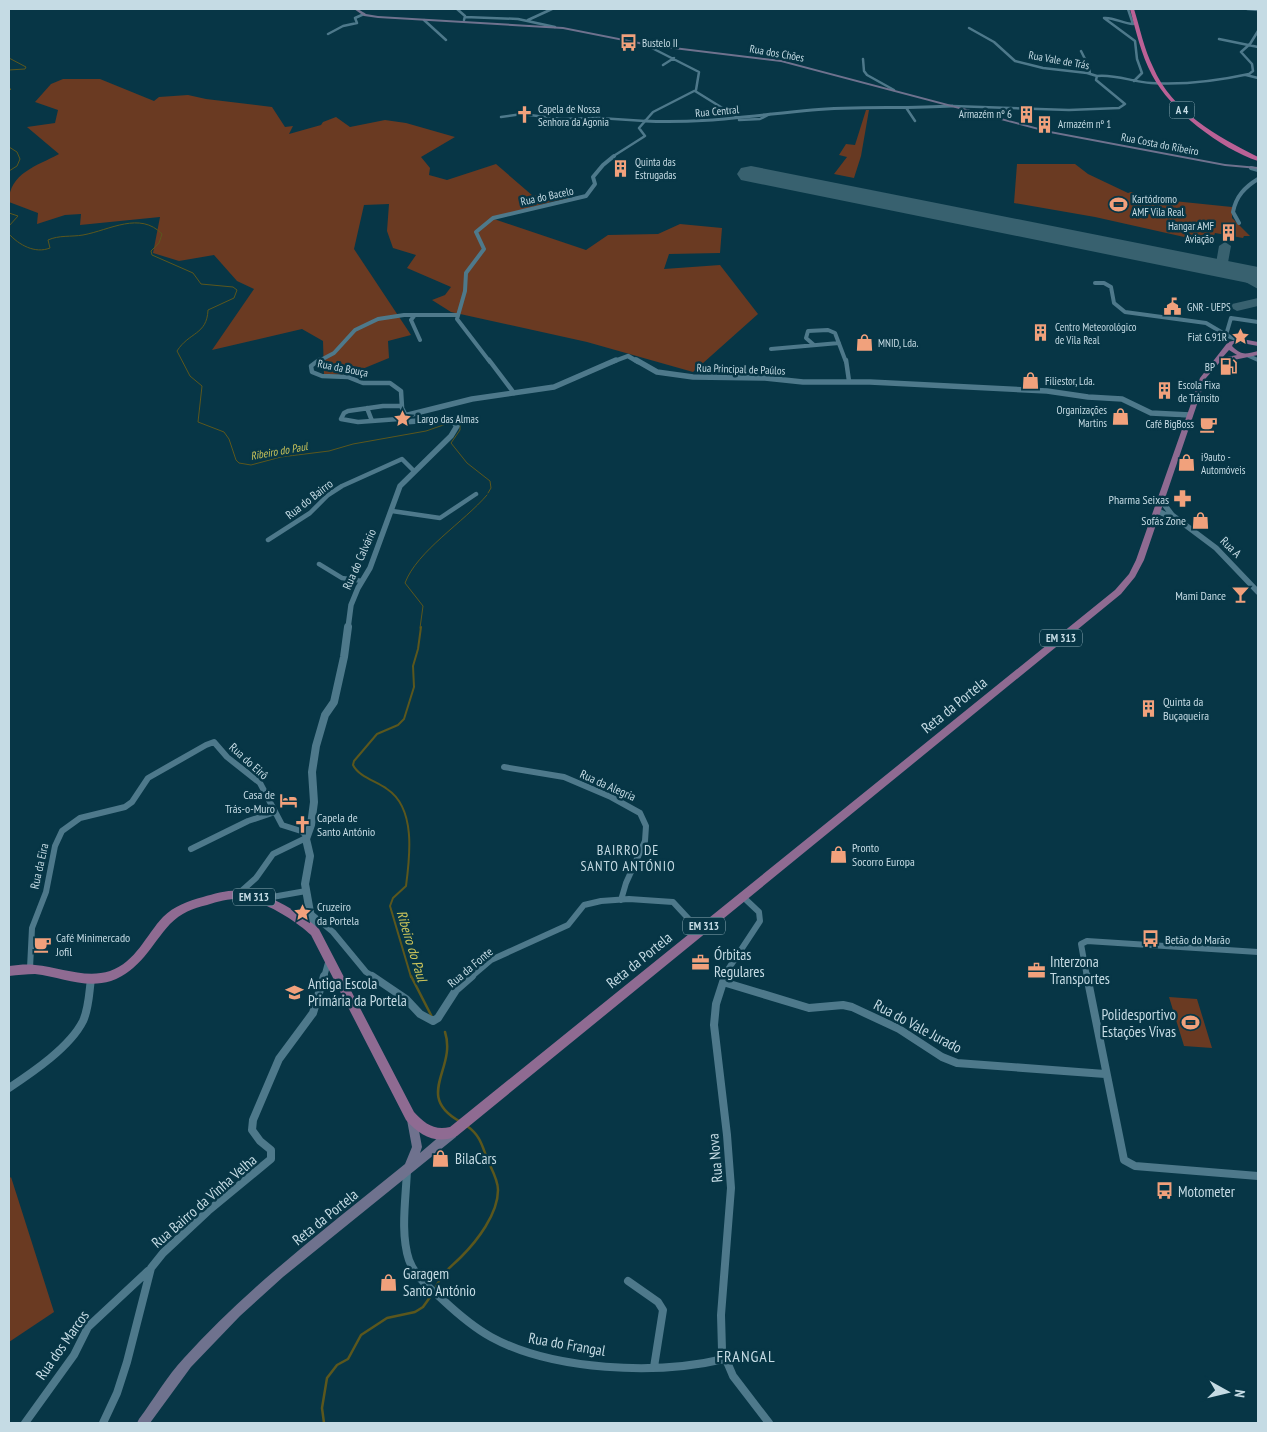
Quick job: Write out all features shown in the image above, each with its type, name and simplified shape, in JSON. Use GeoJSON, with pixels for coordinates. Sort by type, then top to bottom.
{"type":"FeatureCollection","features":[{"type":"Feature","properties":{"kind":"highway","name":"A 4"},"geometry":{"type":"LineString","coordinates":[[1132,9],[1159,72],[1181,102],[1199,119],[1219,133],[1258,155]]}},
{"type":"Feature","properties":{"kind":"highway","name":"A 4"},"geometry":{"type":"LineString","coordinates":[[1137,9],[1148,60],[1156,79],[1175,104],[1213,134],[1258,159]]}},
{"type":"Feature","properties":{"kind":"main road"},"geometry":{"type":"LineString","coordinates":[[356,9],[364,14]]}},
{"type":"Feature","properties":{"kind":"main road","name":"Rua dos Chões"},"geometry":{"type":"LineString","coordinates":[[364,14],[424,20],[555,27],[646,45],[784,62],[962,109]]}},
{"type":"Feature","properties":{"kind":"main road","name":"Rua Costa do Ribeiro"},"geometry":{"type":"LineString","coordinates":[[962,109],[1057,133],[1238,167],[1257,168]]}},
{"type":"Feature","properties":{"kind":"main road"},"geometry":{"type":"LineString","coordinates":[[1247,356],[1236,353],[1229,344],[1242,341],[1258,344]]}},
{"type":"Feature","properties":{"kind":"main road"},"geometry":{"type":"LineString","coordinates":[[1218,361],[1258,355],[1249,342]]}},
{"type":"Feature","properties":{"kind":"main road","name":"EM 313"},"geometry":{"type":"LineString","coordinates":[[1162,499],[1202,378],[1218,361],[1229,344]]}},
{"type":"Feature","properties":{"kind":"main road","name":"Reta da Portela"},"geometry":{"type":"LineString","coordinates":[[144,1423],[183,1368],[222,1326],[279,1273],[699,930],[1114,595],[1135,570],[1162,499]]}},
{"type":"Feature","properties":{"kind":"main road","name":"EM 313"},"geometry":{"type":"LineString","coordinates":[[9,971],[30,968],[92,979],[115,974],[131,965],[144,952],[171,917],[180,910],[202,902],[237,895],[246,895],[259,899],[313,929],[410,1116],[421,1128],[428,1132],[440,1135],[453,1132]]}},
{"type":"Feature","properties":{"kind":"main road"},"geometry":{"type":"LineString","coordinates":[[404,1172],[414,1158],[417,1147],[417,1136],[410,1116]]}},
{"type":"Feature","properties":{"kind":"street"},"geometry":{"type":"LineString","coordinates":[[457,9],[465,17],[528,20],[555,27]]}},
{"type":"Feature","properties":{"kind":"street"},"geometry":{"type":"LineString","coordinates":[[528,20],[552,9]]}},
{"type":"Feature","properties":{"kind":"street"},"geometry":{"type":"LineString","coordinates":[[1128,9],[1134,22],[1133,24],[1127,25],[1112,18],[1104,18],[1136,41],[1137,59],[1142,73],[1134,82]]}},
{"type":"Feature","properties":{"kind":"street"},"geometry":{"type":"LineString","coordinates":[[1247,9],[1258,10]]}},
{"type":"Feature","properties":{"kind":"street"},"geometry":{"type":"LineString","coordinates":[[328,34],[343,26],[356,24],[355,18],[364,14]]}},
{"type":"Feature","properties":{"kind":"street"},"geometry":{"type":"LineString","coordinates":[[462,22],[465,17]]}},
{"type":"Feature","properties":{"kind":"street"},"geometry":{"type":"LineString","coordinates":[[424,20],[446,40]]}},
{"type":"Feature","properties":{"kind":"street","name":"Rua Vale de Trás"},"geometry":{"type":"LineString","coordinates":[[969,28],[979,32],[1010,54],[1015,61],[1043,68],[1108,76],[1134,82],[1191,83],[1258,71]]}},
{"type":"Feature","properties":{"kind":"street"},"geometry":{"type":"LineString","coordinates":[[1252,73],[1254,69],[1252,64],[1241,52],[1250,44],[1258,31]]}},
{"type":"Feature","properties":{"kind":"street"},"geometry":{"type":"LineString","coordinates":[[1219,40],[1250,44],[1258,47]]}},
{"type":"Feature","properties":{"kind":"street"},"geometry":{"type":"LineString","coordinates":[[645,121],[661,108],[695,91],[698,87],[699,73],[674,58],[646,45]]}},
{"type":"Feature","properties":{"kind":"street"},"geometry":{"type":"LineString","coordinates":[[1081,51],[1090,67],[1090,74]]}},
{"type":"Feature","properties":{"kind":"street"},"geometry":{"type":"LineString","coordinates":[[663,65],[674,58]]}},
{"type":"Feature","properties":{"kind":"street"},"geometry":{"type":"LineString","coordinates":[[863,59],[864,70],[867,75],[894,90]]}},
{"type":"Feature","properties":{"kind":"street"},"geometry":{"type":"LineString","coordinates":[[1243,75],[1258,78]]}},
{"type":"Feature","properties":{"kind":"street"},"geometry":{"type":"LineString","coordinates":[[935,106],[1088,110],[1124,106],[1123,102],[1096,80],[1097,76]]}},
{"type":"Feature","properties":{"kind":"street"},"geometry":{"type":"LineString","coordinates":[[695,91],[738,119]]}},
{"type":"Feature","properties":{"kind":"street"},"geometry":{"type":"LineString","coordinates":[[935,106],[941,103]]}},
{"type":"Feature","properties":{"kind":"street","name":"Rua Central"},"geometry":{"type":"LineString","coordinates":[[501,118],[523,114],[561,119],[599,118],[677,123],[738,119],[820,110],[907,109],[935,106]]}},
{"type":"Feature","properties":{"kind":"street"},"geometry":{"type":"LineString","coordinates":[[988,116],[1013,108]]}},
{"type":"Feature","properties":{"kind":"street"},"geometry":{"type":"LineString","coordinates":[[907,109],[915,121]]}},
{"type":"Feature","properties":{"kind":"street"},"geometry":{"type":"LineString","coordinates":[[1000,112],[998,116],[1000,119]]}},
{"type":"Feature","properties":{"kind":"street","name":"Rua do Bacelo"},"geometry":{"type":"LineString","coordinates":[[456,315],[465,291],[466,273],[484,249],[476,233],[486,221],[585,196],[595,184],[593,177],[598,169],[624,148],[644,136],[645,134],[639,129],[645,121]]}},
{"type":"Feature","properties":{"kind":"street"},"geometry":{"type":"LineString","coordinates":[[1239,224],[1233,212],[1237,198],[1247,186],[1258,179]]}},
{"type":"Feature","properties":{"kind":"street"},"geometry":{"type":"LineString","coordinates":[[1095,283],[1104,283],[1111,287],[1114,304],[1126,312],[1208,324],[1226,335],[1242,341]]}},
{"type":"Feature","properties":{"kind":"street"},"geometry":{"type":"LineString","coordinates":[[456,315],[458,321],[514,393]]}},
{"type":"Feature","properties":{"kind":"street","name":"Rua da Bouça"},"geometry":{"type":"LineString","coordinates":[[402,407],[401,391],[394,385],[365,383],[348,377],[322,376],[313,372],[310,368],[316,361],[332,354],[353,331],[367,323],[390,317],[456,315]]}},
{"type":"Feature","properties":{"kind":"street"},"geometry":{"type":"LineString","coordinates":[[414,316],[411,320],[420,340]]}},
{"type":"Feature","properties":{"kind":"street"},"geometry":{"type":"LineString","coordinates":[[1226,335],[1230,318],[1258,322]]}},
{"type":"Feature","properties":{"kind":"street"},"geometry":{"type":"LineString","coordinates":[[1194,321],[1215,331],[1229,344]]}},
{"type":"Feature","properties":{"kind":"street"},"geometry":{"type":"LineString","coordinates":[[814,345],[807,339],[806,334],[818,330],[833,332],[847,363],[849,381]]}},
{"type":"Feature","properties":{"kind":"street"},"geometry":{"type":"LineString","coordinates":[[771,350],[839,343]]}},
{"type":"Feature","properties":{"kind":"street","name":"Rua Principal de Paúlos"},"geometry":{"type":"LineString","coordinates":[[399,419],[472,398],[556,387],[626,356],[655,371],[701,378],[765,378],[805,382],[849,381],[1054,392],[1122,399],[1151,413],[1177,412],[1190,415]]}},
{"type":"Feature","properties":{"kind":"street"},"geometry":{"type":"LineString","coordinates":[[399,419],[358,422],[340,419],[346,412],[391,405],[402,407],[406,416]]}},
{"type":"Feature","properties":{"kind":"street"},"geometry":{"type":"LineString","coordinates":[[367,408],[372,421]]}},
{"type":"Feature","properties":{"kind":"street","name":"Rua do Calvário"},"geometry":{"type":"LineString","coordinates":[[313,929],[305,881],[310,856],[306,837],[311,825],[313,804],[311,775],[315,750],[326,713],[334,704],[344,657],[350,608],[370,568],[400,486],[456,428],[456,423],[450,420],[401,422],[399,419]]}},
{"type":"Feature","properties":{"kind":"street","name":"Rua do Bairro"},"geometry":{"type":"LineString","coordinates":[[268,540],[310,513],[328,495],[350,481],[402,459],[414,471]]}},
{"type":"Feature","properties":{"kind":"street"},"geometry":{"type":"LineString","coordinates":[[392,511],[440,518],[476,494]]}},
{"type":"Feature","properties":{"kind":"street"},"geometry":{"type":"LineString","coordinates":[[1162,499],[1172,517]]}},
{"type":"Feature","properties":{"kind":"street"},"geometry":{"type":"LineString","coordinates":[[1156,514],[1172,517]]}},
{"type":"Feature","properties":{"kind":"street","name":"Rua A"},"geometry":{"type":"LineString","coordinates":[[1172,517],[1216,548],[1258,592]]}},
{"type":"Feature","properties":{"kind":"street"},"geometry":{"type":"LineString","coordinates":[[319,564],[342,578],[362,581]]}},
{"type":"Feature","properties":{"kind":"street","name":"Rua do Eirô"},"geometry":{"type":"LineString","coordinates":[[214,742],[227,757],[260,784],[281,824],[301,831],[306,837]]}},
{"type":"Feature","properties":{"kind":"street","name":"Rua da Eira"},"geometry":{"type":"LineString","coordinates":[[30,968],[32,928],[46,892],[55,846],[62,831],[80,818],[125,807],[132,802],[148,778],[214,742]]}},
{"type":"Feature","properties":{"kind":"street","name":"Rua da Alegria"},"geometry":{"type":"LineString","coordinates":[[504,767],[562,777],[624,804],[640,814],[644,822],[645,836],[624,886],[621,900]]}},
{"type":"Feature","properties":{"kind":"street"},"geometry":{"type":"LineString","coordinates":[[191,849],[248,821],[275,812]]}},
{"type":"Feature","properties":{"kind":"street"},"geometry":{"type":"LineString","coordinates":[[237,895],[256,878],[273,854],[306,837]]}},
{"type":"Feature","properties":{"kind":"street"},"geometry":{"type":"LineString","coordinates":[[259,899],[306,891]]}},
{"type":"Feature","properties":{"kind":"street","name":"Rua Nova"},"geometry":{"type":"LineString","coordinates":[[741,896],[757,909],[761,918],[732,960],[714,1011],[731,1179],[721,1342],[724,1359],[734,1376],[769,1423]]}},
{"type":"Feature","properties":{"kind":"street","name":"Rua da Fonte"},"geometry":{"type":"LineString","coordinates":[[310,913],[331,930],[366,972],[406,999],[421,1014],[434,1021],[458,989],[493,959],[568,925],[584,905],[621,900],[668,900],[678,906],[699,930]]}},
{"type":"Feature","properties":{"kind":"street"},"geometry":{"type":"LineString","coordinates":[[1258,952],[1087,941],[1081,944],[1105,1074],[1122,1155],[1126,1163],[1135,1166],[1258,1176]]}},
{"type":"Feature","properties":{"kind":"street","name":"Rua Bairro da Vinha Velha"},"geometry":{"type":"LineString","coordinates":[[103,1423],[117,1393],[127,1362],[151,1268],[186,1231],[269,1162],[271,1150],[254,1134],[251,1126],[279,1059],[313,1013],[329,957]]}},
{"type":"Feature","properties":{"kind":"street"},"geometry":{"type":"LineString","coordinates":[[9,1088],[31,1074],[79,1029],[87,1011],[92,979]]}},
{"type":"Feature","properties":{"kind":"street","name":"Rua do Vale Jurado"},"geometry":{"type":"LineString","coordinates":[[723,982],[809,1008],[852,1007],[899,1030],[942,1057],[957,1063],[1105,1074]]}},
{"type":"Feature","properties":{"kind":"street","name":"Rua do Frangal"},"geometry":{"type":"LineString","coordinates":[[404,1172],[408,1254],[415,1271],[438,1296],[486,1334],[520,1350],[545,1357],[620,1367],[694,1366],[724,1359]]}},
{"type":"Feature","properties":{"kind":"street","name":"Rua dos Marcos"},"geometry":{"type":"LineString","coordinates":[[25,1423],[74,1354],[88,1327],[151,1268]]}},
{"type":"Feature","properties":{"kind":"street"},"geometry":{"type":"LineString","coordinates":[[628,1281],[658,1302],[663,1310],[654,1367]]}},
{"type":"Feature","properties":{"kind":"shaded area"},"geometry":{"type":"Polygon","coordinates":[[[63,79],[100,79],[154,101],[159,97],[188,95],[272,107],[285,127],[293,126],[289,134],[321,125],[323,122],[336,117],[350,127],[385,120],[406,123],[455,137],[421,157],[430,168],[429,175],[447,180],[496,164],[533,196],[551,193],[574,199],[555,201],[491,218],[586,250],[608,235],[658,234],[680,224],[722,228],[720,253],[669,254],[664,269],[720,265],[758,314],[693,372],[587,342],[451,312],[432,300],[445,295],[451,287],[407,268],[416,255],[393,248],[387,231],[389,204],[364,205],[354,249],[411,335],[388,341],[389,358],[350,374],[324,375],[323,341],[302,329],[212,350],[254,289],[237,281],[214,255],[179,261],[153,253],[160,217],[80,225],[81,214],[65,215],[37,224],[38,213],[9,202],[10,192],[19,177],[59,154],[27,127],[55,123],[58,110],[35,102],[51,84],[63,79]]]}},
{"type":"Feature","properties":{"kind":"shaded area"},"geometry":{"type":"Polygon","coordinates":[[[866,110],[869,110],[861,156],[854,178],[834,174],[847,157],[839,155],[846,144],[855,145],[866,110]]]}},
{"type":"Feature","properties":{"kind":"shaded area","name":"Kartódromo AMF Vila Real"},"geometry":{"type":"Polygon","coordinates":[[[1017,164],[1075,164],[1088,174],[1128,193],[1131,192],[1154,199],[1232,207],[1232,218],[1250,236],[1244,236],[1243,238],[1215,233],[1211,243],[1095,217],[1014,203],[1017,164]]]}},
{"type":"Feature","properties":{"kind":"shaded area","name":"Polidesportivo Estações Vivas"},"geometry":{"type":"Polygon","coordinates":[[[1169,997],[1197,999],[1212,1048],[1184,1046],[1169,997]]]}},
{"type":"Feature","properties":{"kind":"shaded area"},"geometry":{"type":"Polygon","coordinates":[[[11,1177],[54,1312],[9,1342],[9,1179],[11,1177]]]}},
{"type":"Feature","properties":{"kind":"waterway","name":"Ribeiro do Paul"},"geometry":{"type":"LineString","coordinates":[[9,58],[26,67],[25,69],[9,70]]}},
{"type":"Feature","properties":{"kind":"waterway","name":"Ribeiro do Paul"},"geometry":{"type":"LineString","coordinates":[[9,89],[11,89],[9,91]]}},
{"type":"Feature","properties":{"kind":"waterway","name":"Ribeiro do Paul"},"geometry":{"type":"LineString","coordinates":[[9,147],[17,152],[20,159],[17,166],[9,171]]}},
{"type":"Feature","properties":{"kind":"waterway","name":"Ribeiro do Paul"},"geometry":{"type":"LineString","coordinates":[[9,213],[18,216],[9,226]]}},
{"type":"Feature","properties":{"kind":"waterway","name":"Ribeiro do Paul"},"geometry":{"type":"LineString","coordinates":[[9,234],[18,242],[28,247],[44,250],[50,248],[48,240],[52,238],[83,235],[124,224],[144,224],[153,227],[162,234],[159,243],[151,251],[152,255],[193,273],[201,284],[233,287],[237,290],[234,298],[208,310],[207,318],[201,329],[177,351],[190,376],[202,386],[198,422],[224,432],[239,463],[251,465],[281,457],[329,451],[353,444],[426,431],[452,422]]}},
{"type":"Feature","properties":{"kind":"waterway","name":"Ribeiro do Paul"},"geometry":{"type":"LineString","coordinates":[[460,424],[460,430],[451,443],[467,463],[490,481],[491,488],[488,493]]}},
{"type":"Feature","properties":{"kind":"waterway","name":"Ribeiro do Paul"},"geometry":{"type":"LineString","coordinates":[[420,628],[423,606],[405,583],[411,571],[430,548],[487,495]]}},
{"type":"Feature","properties":{"kind":"waterway","name":"Ribeiro do Paul"},"geometry":{"type":"LineString","coordinates":[[411,977],[390,906],[393,898],[406,886],[409,861],[407,820],[403,808],[396,797],[387,789],[359,773],[353,765],[354,761],[377,734],[398,725],[404,719],[414,687],[413,666],[421,627]]}},
{"type":"Feature","properties":{"kind":"waterway","name":"Ribeiro do Paul"},"geometry":{"type":"LineString","coordinates":[[411,976],[432,1017]]}},
{"type":"Feature","properties":{"kind":"waterway","name":"Ribeiro do Paul"},"geometry":{"type":"LineString","coordinates":[[445,1032],[446,1058],[438,1091],[440,1101],[446,1111],[459,1121]]}},
{"type":"Feature","properties":{"kind":"waterway","name":"Ribeiro do Paul"},"geometry":{"type":"LineString","coordinates":[[435,1289],[443,1275],[480,1235],[491,1218],[497,1199],[498,1186],[494,1175],[478,1138],[467,1126]]}},
{"type":"Feature","properties":{"kind":"waterway","name":"Ribeiro do Paul"},"geometry":{"type":"LineString","coordinates":[[324,1423],[322,1408],[327,1378],[337,1365],[348,1359],[361,1335],[387,1318],[415,1312],[423,1307],[433,1293]]}},
{"type":"Feature","properties":{"kind":"taxiway"},"geometry":{"type":"LineString","coordinates":[[1221,269],[1225,246]]}},
{"type":"Feature","properties":{"kind":"taxiway"},"geometry":{"type":"LineString","coordinates":[[1232,271],[1258,285]]}},
{"type":"Feature","properties":{"kind":"taxiway"},"geometry":{"type":"LineString","coordinates":[[1237,307],[1258,302]]}},
{"type":"Feature","properties":{"kind":"runway"},"geometry":{"type":"LineString","coordinates":[[751,174],[1258,276]]}},
{"type":"Feature","properties":{"kind":"place","name":"Bustelo II"},"geometry":{"type":"Point","coordinates":[628,43]}},
{"type":"Feature","properties":{"kind":"place","name":"Armazém nº 6"},"geometry":{"type":"Point","coordinates":[1026,114]}},
{"type":"Feature","properties":{"kind":"place","name":"Capela de Nossa Senhora da Agonia"},"geometry":{"type":"Point","coordinates":[524,115]}},
{"type":"Feature","properties":{"kind":"place","name":"Armazém nº 1"},"geometry":{"type":"Point","coordinates":[1044,124]}},
{"type":"Feature","properties":{"kind":"place","name":"Quinta das Estrugadas"},"geometry":{"type":"Point","coordinates":[621,168]}},
{"type":"Feature","properties":{"kind":"place","name":"Kartódromo AMF Vila Real"},"geometry":{"type":"Point","coordinates":[1118,205]}},
{"type":"Feature","properties":{"kind":"place","name":"Hangar AMF Aviação"},"geometry":{"type":"Point","coordinates":[1228,232]}},
{"type":"Feature","properties":{"kind":"place","name":"GNR - UEPS"},"geometry":{"type":"Point","coordinates":[1173,307]}},
{"type":"Feature","properties":{"kind":"place","name":"Centro Meteorológico de Vila Real"},"geometry":{"type":"Point","coordinates":[1041,333]}},
{"type":"Feature","properties":{"kind":"place","name":"Fiat G.91R"},"geometry":{"type":"Point","coordinates":[1241,337]}},
{"type":"Feature","properties":{"kind":"place","name":"MNID, Lda."},"geometry":{"type":"Point","coordinates":[864,343]}},
{"type":"Feature","properties":{"kind":"place","name":"BP"},"geometry":{"type":"Point","coordinates":[1229,367]}},
{"type":"Feature","properties":{"kind":"place","name":"Filiestor, Lda."},"geometry":{"type":"Point","coordinates":[1031,381]}},
{"type":"Feature","properties":{"kind":"place","name":"Escola Fixa de Trânsito"},"geometry":{"type":"Point","coordinates":[1164,391]}},
{"type":"Feature","properties":{"kind":"place","name":"Organizações Martins"},"geometry":{"type":"Point","coordinates":[1121,416]}},
{"type":"Feature","properties":{"kind":"place","name":"Largo das Almas"},"geometry":{"type":"Point","coordinates":[403,419]}},
{"type":"Feature","properties":{"kind":"place","name":"Café BigBoss"},"geometry":{"type":"Point","coordinates":[1208,424]}},
{"type":"Feature","properties":{"kind":"place","name":"i9auto - Automóveis"},"geometry":{"type":"Point","coordinates":[1187,463]}},
{"type":"Feature","properties":{"kind":"place","name":"Pharma Seixas"},"geometry":{"type":"Point","coordinates":[1183,499]}},
{"type":"Feature","properties":{"kind":"place","name":"Sofás Zone"},"geometry":{"type":"Point","coordinates":[1200,520]}},
{"type":"Feature","properties":{"kind":"place","name":"Mami Dance"},"geometry":{"type":"Point","coordinates":[1240,595]}},
{"type":"Feature","properties":{"kind":"place","name":"Quinta da Buçaqueira"},"geometry":{"type":"Point","coordinates":[1149,708]}},
{"type":"Feature","properties":{"kind":"place","name":"Casa de Trás-o-Muro"},"geometry":{"type":"Point","coordinates":[289,801]}},
{"type":"Feature","properties":{"kind":"place","name":"Capela de Santo António"},"geometry":{"type":"Point","coordinates":[303,824]}},
{"type":"Feature","properties":{"kind":"place","name":"Pronto Socorro Europa"},"geometry":{"type":"Point","coordinates":[838,854]}},
{"type":"Feature","properties":{"kind":"place","name":"Cruzeiro da Portela"},"geometry":{"type":"Point","coordinates":[303,913]}},
{"type":"Feature","properties":{"kind":"place","name":"Betão do Marão"},"geometry":{"type":"Point","coordinates":[1151,939]}},
{"type":"Feature","properties":{"kind":"place","name":"Café Minimercado Jofil"},"geometry":{"type":"Point","coordinates":[42,944]}},
{"type":"Feature","properties":{"kind":"place","name":"Órbitas Regulares"},"geometry":{"type":"Point","coordinates":[700,963]}},
{"type":"Feature","properties":{"kind":"place","name":"Interzona Transportes"},"geometry":{"type":"Point","coordinates":[1036,970]}},
{"type":"Feature","properties":{"kind":"place","name":"Antiga Escola Primária da Portela"},"geometry":{"type":"Point","coordinates":[294,992]}},
{"type":"Feature","properties":{"kind":"place","name":"Polidesportivo Estações Vivas"},"geometry":{"type":"Point","coordinates":[1190,1023]}},
{"type":"Feature","properties":{"kind":"place","name":"BilaCars"},"geometry":{"type":"Point","coordinates":[441,1158]}},
{"type":"Feature","properties":{"kind":"place","name":"Motometer"},"geometry":{"type":"Point","coordinates":[1164,1191]}},
{"type":"Feature","properties":{"kind":"place","name":"Garagem Santo António"},"geometry":{"type":"Point","coordinates":[389,1282]}},
{"type":"Feature","properties":{"kind":"district","name":"BAIRRO DE SANTO ANTÓNIO"},"geometry":{"type":"Point","coordinates":[628,858]}},
{"type":"Feature","properties":{"kind":"district","name":"FRANGAL"},"geometry":{"type":"Point","coordinates":[746,1356]}}]}
